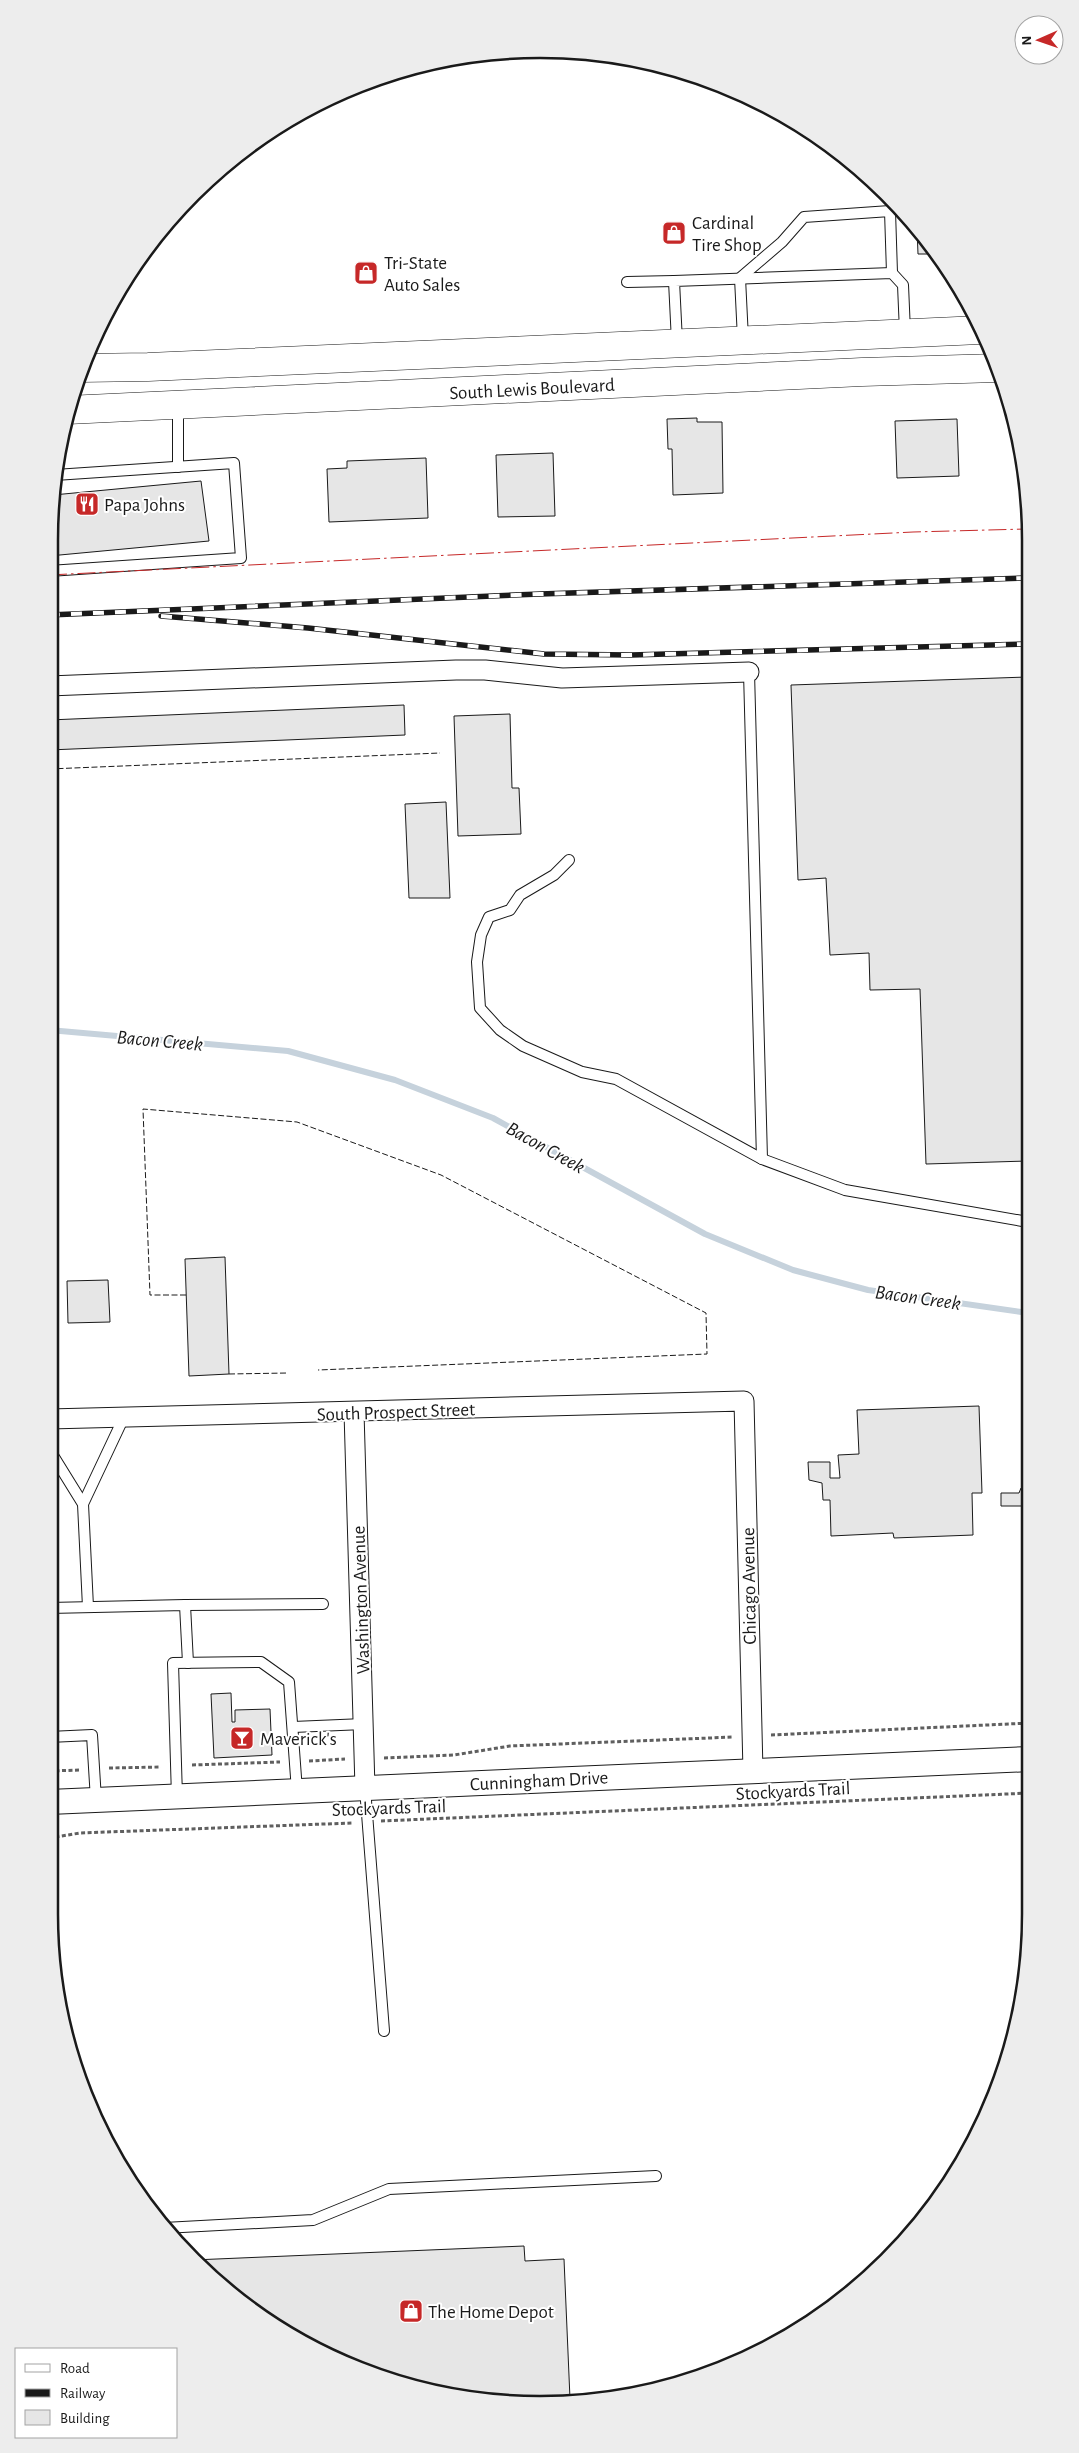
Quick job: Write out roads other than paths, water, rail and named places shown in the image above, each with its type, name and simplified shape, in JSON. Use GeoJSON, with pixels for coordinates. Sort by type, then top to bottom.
{"type":"FeatureCollection","features":[{"type":"Feature","properties":{"kind":"main road","name":"South Lewis Boulevard"},"geometry":{"type":"LineString","coordinates":[[89,368],[158,367],[742,339],[974,330]]}},
{"type":"Feature","properties":{"kind":"main road","name":"South Lewis Boulevard"},"geometry":{"type":"LineString","coordinates":[[76,410],[862,372],[990,368]]}},
{"type":"Feature","properties":{"kind":"street"},"geometry":{"type":"LineString","coordinates":[[58,686],[456,670],[485,670],[562,678],[749,672]]}},
{"type":"Feature","properties":{"kind":"street","name":"South Prospect Street"},"geometry":{"type":"LineString","coordinates":[[58,1420],[744,1401]]}},
{"type":"Feature","properties":{"kind":"street","name":"Chicago Avenue"},"geometry":{"type":"LineString","coordinates":[[744,1401],[753,1771]]}},
{"type":"Feature","properties":{"kind":"street","name":"Washington Avenue"},"geometry":{"type":"LineString","coordinates":[[354,1412],[365,1788]]}},
{"type":"Feature","properties":{"kind":"street","name":"Cunningham Drive"},"geometry":{"type":"LineString","coordinates":[[58,1802],[1022,1759]]}},
{"type":"Feature","properties":{"kind":"lane"},"geometry":{"type":"LineString","coordinates":[[740,278],[782,242],[804,217],[888,207]]}},
{"type":"Feature","properties":{"kind":"lane"},"geometry":{"type":"LineString","coordinates":[[890,210],[892,273],[903,285],[905,332]]}},
{"type":"Feature","properties":{"kind":"lane"},"geometry":{"type":"LineString","coordinates":[[627,282],[892,273]]}},
{"type":"Feature","properties":{"kind":"lane"},"geometry":{"type":"LineString","coordinates":[[740,278],[742,339]]}},
{"type":"Feature","properties":{"kind":"lane"},"geometry":{"type":"LineString","coordinates":[[674,281],[677,342]]}},
{"type":"Feature","properties":{"kind":"lane"},"geometry":{"type":"LineString","coordinates":[[178,405],[178,467]]}},
{"type":"Feature","properties":{"kind":"lane"},"geometry":{"type":"LineString","coordinates":[[58,570],[241,558],[234,463],[62,475]]}},
{"type":"Feature","properties":{"kind":"lane"},"geometry":{"type":"LineString","coordinates":[[749,672],[762,1159]]}},
{"type":"Feature","properties":{"kind":"lane"},"geometry":{"type":"LineString","coordinates":[[568,860],[554,875],[520,895],[510,910],[489,917],[480,935],[476,962],[480,1008],[500,1030],[523,1046],[582,1072],[616,1079],[762,1159],[845,1190],[1022,1221]]}},
{"type":"Feature","properties":{"kind":"lane"},"geometry":{"type":"LineString","coordinates":[[88,1607],[83,1504],[124,1418]]}},
{"type":"Feature","properties":{"kind":"lane"},"geometry":{"type":"LineString","coordinates":[[58,1464],[83,1504]]}},
{"type":"Feature","properties":{"kind":"lane"},"geometry":{"type":"LineString","coordinates":[[58,1608],[323,1604]]}},
{"type":"Feature","properties":{"kind":"lane"},"geometry":{"type":"LineString","coordinates":[[185,1606],[188,1663]]}},
{"type":"Feature","properties":{"kind":"lane"},"geometry":{"type":"LineString","coordinates":[[177,1797],[173,1663],[261,1662],[289,1682],[297,1791]]}},
{"type":"Feature","properties":{"kind":"lane"},"geometry":{"type":"LineString","coordinates":[[293,1727],[364,1724]]}},
{"type":"Feature","properties":{"kind":"lane"},"geometry":{"type":"LineString","coordinates":[[58,1737],[92,1735],[96,1800]]}},
{"type":"Feature","properties":{"kind":"lane"},"geometry":{"type":"LineString","coordinates":[[365,1788],[384,2030]]}},
{"type":"Feature","properties":{"kind":"lane"},"geometry":{"type":"LineString","coordinates":[[174,2227],[313,2220],[389,2189],[656,2176]]}},
{"type":"Feature","properties":{"kind":"waterway","name":"Bacon Creek"},"geometry":{"type":"LineString","coordinates":[[58,1031],[288,1051],[395,1080],[493,1118],[705,1234],[793,1270],[868,1290],[1022,1312]]}},
{"type":"Feature","properties":{"kind":"railway"},"geometry":{"type":"LineString","coordinates":[[58,615],[540,594],[1022,578]]}},
{"type":"Feature","properties":{"kind":"railway"},"geometry":{"type":"LineString","coordinates":[[161,616],[308,628],[544,654],[631,655],[1022,644]]}},
{"type":"Feature","properties":{"kind":"place","name":"Cardinal Tire Shop"},"geometry":{"type":"Point","coordinates":[674,233]}},
{"type":"Feature","properties":{"kind":"place","name":"Tri-State Auto Sales"},"geometry":{"type":"Point","coordinates":[366,273]}},
{"type":"Feature","properties":{"kind":"place","name":"Papa Johns"},"geometry":{"type":"Point","coordinates":[87,504]}},
{"type":"Feature","properties":{"kind":"place","name":"Maverick's"},"geometry":{"type":"Point","coordinates":[242,1738]}},
{"type":"Feature","properties":{"kind":"place","name":"The Home Depot"},"geometry":{"type":"Point","coordinates":[411,2311]}}]}
